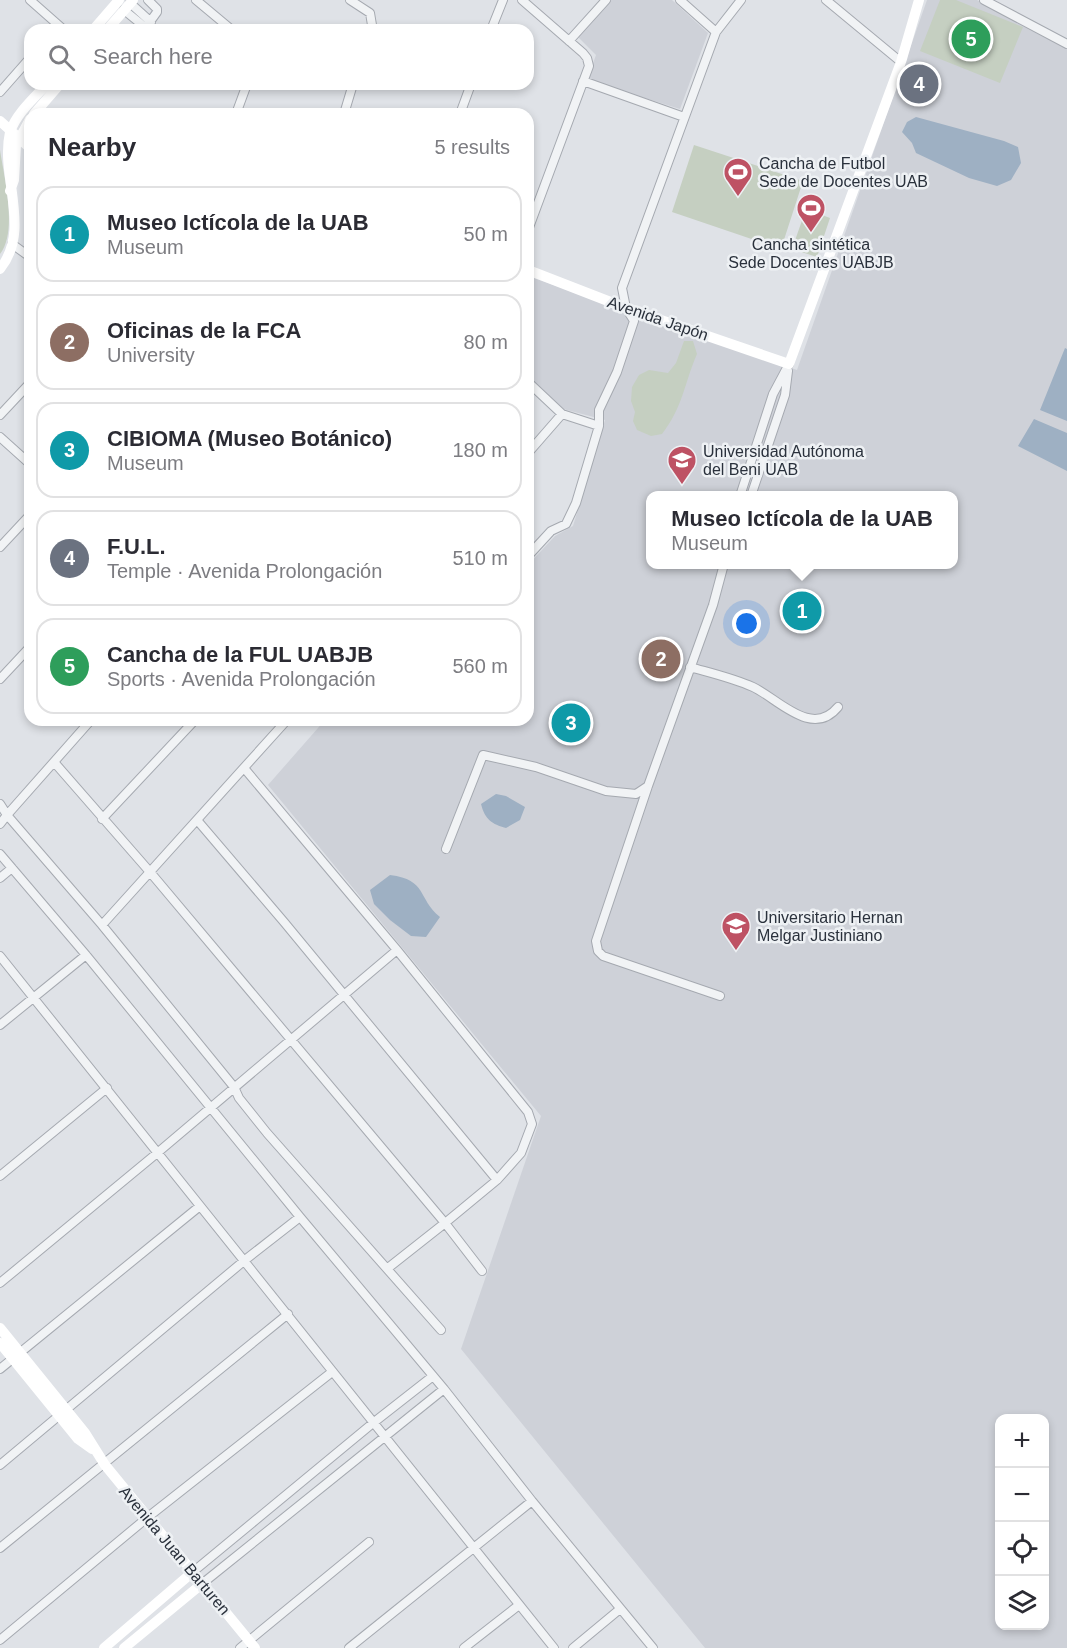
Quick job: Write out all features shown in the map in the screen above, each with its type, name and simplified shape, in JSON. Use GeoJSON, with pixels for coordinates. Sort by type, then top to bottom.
{"type":"FeatureCollection","features":[{"type":"Feature","properties":{"kind":"street"},"geometry":{"type":"LineString","coordinates":[[30,0],[55,24]]}},
{"type":"Feature","properties":{"kind":"street"},"geometry":{"type":"LineString","coordinates":[[148,0],[157,9],[156,15],[149,24]]}},
{"type":"Feature","properties":{"kind":"street"},"geometry":{"type":"LineString","coordinates":[[196,0],[225,24]]}},
{"type":"Feature","properties":{"kind":"street"},"geometry":{"type":"LineString","coordinates":[[350,0],[370,13],[372,24]]}},
{"type":"Feature","properties":{"kind":"street"},"geometry":{"type":"LineString","coordinates":[[493,24],[503,0]]}},
{"type":"Feature","properties":{"kind":"street"},"geometry":{"type":"LineString","coordinates":[[522,0],[587,58],[589,66],[534,214]]}},
{"type":"Feature","properties":{"kind":"street"},"geometry":{"type":"LineString","coordinates":[[569,41],[606,0]]}},
{"type":"Feature","properties":{"kind":"street"},"geometry":{"type":"LineString","coordinates":[[680,0],[716,32]]}},
{"type":"Feature","properties":{"kind":"street"},"geometry":{"type":"LineString","coordinates":[[534,549],[551,531],[566,524],[576,503],[599,426],[599,410],[617,372],[634,321],[626,308],[622,288],[716,32],[741,0]]}},
{"type":"Feature","properties":{"kind":"street"},"geometry":{"type":"LineString","coordinates":[[826,0],[901,62]]}},
{"type":"Feature","properties":{"kind":"street"},"geometry":{"type":"LineString","coordinates":[[741,491],[773,394],[789,364],[831,256],[901,62],[919,0]]}},
{"type":"Feature","properties":{"kind":"street"},"geometry":{"type":"LineString","coordinates":[[984,0],[1067,44]]}},
{"type":"Feature","properties":{"kind":"street"},"geometry":{"type":"LineString","coordinates":[[127,3],[144,24]]}},
{"type":"Feature","properties":{"kind":"street"},"geometry":{"type":"LineString","coordinates":[[114,24],[127,3]]}},
{"type":"Feature","properties":{"kind":"street"},"geometry":{"type":"LineString","coordinates":[[101,24],[127,3]]}},
{"type":"Feature","properties":{"kind":"street"},"geometry":{"type":"LineString","coordinates":[[0,92],[24,65]]}},
{"type":"Feature","properties":{"kind":"street"},"geometry":{"type":"LineString","coordinates":[[583,81],[684,117]]}},
{"type":"Feature","properties":{"kind":"street"},"geometry":{"type":"LineString","coordinates":[[26,108],[42,90]]}},
{"type":"Feature","properties":{"kind":"street"},"geometry":{"type":"LineString","coordinates":[[39,108],[55,90]]}},
{"type":"Feature","properties":{"kind":"street"},"geometry":{"type":"LineString","coordinates":[[238,108],[245,90]]}},
{"type":"Feature","properties":{"kind":"street"},"geometry":{"type":"LineString","coordinates":[[346,108],[351,90]]}},
{"type":"Feature","properties":{"kind":"street"},"geometry":{"type":"LineString","coordinates":[[461,108],[469,90]]}},
{"type":"Feature","properties":{"kind":"street"},"geometry":{"type":"LineString","coordinates":[[0,269],[6,262],[12,244],[13,228],[9,194],[14,180],[10,137],[24,110]]}},
{"type":"Feature","properties":{"kind":"street"},"geometry":{"type":"LineString","coordinates":[[0,122],[10,137],[24,145]]}},
{"type":"Feature","properties":{"kind":"street"},"geometry":{"type":"LineString","coordinates":[[10,137],[24,124]]}},
{"type":"Feature","properties":{"kind":"street"},"geometry":{"type":"LineString","coordinates":[[12,244],[24,250]]}},
{"type":"Feature","properties":{"kind":"street","name":"Avenida Japón"},"geometry":{"type":"LineString","coordinates":[[534,272],[626,308],[789,364]]}},
{"type":"Feature","properties":{"kind":"street"},"geometry":{"type":"LineString","coordinates":[[752,491],[785,395],[789,364]]}},
{"type":"Feature","properties":{"kind":"street"},"geometry":{"type":"LineString","coordinates":[[534,388],[562,414],[599,426]]}},
{"type":"Feature","properties":{"kind":"street"},"geometry":{"type":"LineString","coordinates":[[0,415],[24,389]]}},
{"type":"Feature","properties":{"kind":"street"},"geometry":{"type":"LineString","coordinates":[[534,446],[562,414]]}},
{"type":"Feature","properties":{"kind":"street"},"geometry":{"type":"LineString","coordinates":[[0,436],[24,458]]}},
{"type":"Feature","properties":{"kind":"street"},"geometry":{"type":"LineString","coordinates":[[0,547],[24,521]]}},
{"type":"Feature","properties":{"kind":"street"},"geometry":{"type":"LineString","coordinates":[[720,996],[603,956],[598,951],[596,941],[648,786],[713,605],[723,569]]}},
{"type":"Feature","properties":{"kind":"street"},"geometry":{"type":"LineString","coordinates":[[0,679],[24,653]]}},
{"type":"Feature","properties":{"kind":"street"},"geometry":{"type":"LineString","coordinates":[[690,667],[750,686],[800,717],[821,719],[838,708]]}},
{"type":"Feature","properties":{"kind":"street"},"geometry":{"type":"LineString","coordinates":[[0,824],[86,726]]}},
{"type":"Feature","properties":{"kind":"street"},"geometry":{"type":"LineString","coordinates":[[102,819],[189,726]]}},
{"type":"Feature","properties":{"kind":"street"},"geometry":{"type":"LineString","coordinates":[[102,925],[282,726]]}},
{"type":"Feature","properties":{"kind":"street"},"geometry":{"type":"LineString","coordinates":[[446,849],[483,755],[536,767],[606,791],[636,794],[648,786]]}},
{"type":"Feature","properties":{"kind":"street"},"geometry":{"type":"LineString","coordinates":[[54,762],[291,1039],[445,1223],[482,1272]]}},
{"type":"Feature","properties":{"kind":"street"},"geometry":{"type":"LineString","coordinates":[[244,768],[397,950],[528,1112],[532,1124],[521,1153],[497,1180],[388,1268]]}},
{"type":"Feature","properties":{"kind":"street"},"geometry":{"type":"LineString","coordinates":[[0,804],[234,1087],[239,1098],[267,1133],[441,1330]]}},
{"type":"Feature","properties":{"kind":"street"},"geometry":{"type":"LineString","coordinates":[[197,820],[497,1180]]}},
{"type":"Feature","properties":{"kind":"street"},"geometry":{"type":"LineString","coordinates":[[0,854],[87,955],[300,1217],[444,1389],[532,1501],[653,1648]]}},
{"type":"Feature","properties":{"kind":"street"},"geometry":{"type":"LineString","coordinates":[[0,878],[12,868]]}},
{"type":"Feature","properties":{"kind":"street"},"geometry":{"type":"LineString","coordinates":[[0,1283],[397,950]]}},
{"type":"Feature","properties":{"kind":"street"},"geometry":{"type":"LineString","coordinates":[[0,1024],[87,955]]}},
{"type":"Feature","properties":{"kind":"street"},"geometry":{"type":"LineString","coordinates":[[0,956],[107,1088],[156,1154],[245,1260],[554,1648]]}},
{"type":"Feature","properties":{"kind":"street"},"geometry":{"type":"LineString","coordinates":[[0,1176],[107,1088]]}},
{"type":"Feature","properties":{"kind":"street"},"geometry":{"type":"LineString","coordinates":[[0,1370],[201,1206]]}},
{"type":"Feature","properties":{"kind":"street"},"geometry":{"type":"LineString","coordinates":[[0,1465],[245,1260],[300,1217]]}},
{"type":"Feature","properties":{"kind":"street"},"geometry":{"type":"LineString","coordinates":[[0,1548],[288,1314]]}},
{"type":"Feature","properties":{"kind":"street","name":"Avenida Juan Barturen"},"geometry":{"type":"LineString","coordinates":[[0,1328],[17,1355],[62,1412],[85,1433],[105,1465],[252,1644]]}},
{"type":"Feature","properties":{"kind":"street","name":"Avenida Juan Barturen"},"geometry":{"type":"LineString","coordinates":[[0,1343],[17,1355]]}},
{"type":"Feature","properties":{"kind":"street"},"geometry":{"type":"LineString","coordinates":[[0,1640],[148,1517],[332,1372]]}},
{"type":"Feature","properties":{"kind":"street"},"geometry":{"type":"LineString","coordinates":[[104,1648],[373,1423],[433,1376]]}},
{"type":"Feature","properties":{"kind":"street"},"geometry":{"type":"LineString","coordinates":[[124,1648],[444,1389]]}},
{"type":"Feature","properties":{"kind":"street"},"geometry":{"type":"LineString","coordinates":[[349,1648],[532,1501]]}},
{"type":"Feature","properties":{"kind":"street"},"geometry":{"type":"LineString","coordinates":[[240,1648],[252,1644],[369,1542]]}},
{"type":"Feature","properties":{"kind":"street"},"geometry":{"type":"LineString","coordinates":[[464,1648],[519,1605]]}},
{"type":"Feature","properties":{"kind":"street"},"geometry":{"type":"LineString","coordinates":[[573,1648],[620,1609]]}},
{"type":"Feature","properties":{"kind":"shaded area"},"geometry":{"type":"Polygon","coordinates":[[[610,0],[672,0],[708,33],[680,109],[587,80],[596,55],[576,35],[610,0]]]}},
{"type":"Feature","properties":{"kind":"shaded area","name":"Universitario Hernan Melgar Justiniano"},"geometry":{"type":"Polygon","coordinates":[[[927,0],[977,0],[1067,48],[1067,1648],[705,1648],[461,1349],[541,1116],[268,785],[320,726],[534,726],[534,559],[555,536],[573,526],[605,420],[563,409],[534,382],[534,278],[797,370],[927,0]]]}},
{"type":"Feature","properties":{"kind":"green space"},"geometry":{"type":"Polygon","coordinates":[[[940,0],[956,0],[1023,27],[1000,83],[920,51],[940,0]]]}},
{"type":"Feature","properties":{"kind":"green space","name":"Cancha de Futbol Sede de Docentes UAB"},"geometry":{"type":"Polygon","coordinates":[[[694,145],[803,181],[781,249],[672,212],[694,145]]]}},
{"type":"Feature","properties":{"kind":"green space"},"geometry":{"type":"Polygon","coordinates":[[[0,150],[7,189],[9,218],[5,244],[0,254],[0,150]]]}},
{"type":"Feature","properties":{"kind":"green space","name":"Cancha sintética Sede Docentes UABJB"},"geometry":{"type":"Polygon","coordinates":[[[806,209],[830,218],[817,257],[792,249],[806,209]]]}},
{"type":"Feature","properties":{"kind":"green space"},"geometry":{"type":"Polygon","coordinates":[[[684,341],[693,341],[697,354],[683,395],[669,424],[662,434],[651,436],[637,430],[633,421],[635,412],[631,401],[632,387],[639,375],[649,370],[668,373],[676,363],[684,341]]]}},
{"type":"Feature","properties":{"kind":"water"},"geometry":{"type":"Polygon","coordinates":[[[916,117],[1004,141],[1018,147],[1021,163],[1011,180],[997,186],[969,178],[916,153],[912,143],[902,132],[907,122],[916,117]]]}},
{"type":"Feature","properties":{"kind":"water"},"geometry":{"type":"Polygon","coordinates":[[[1065,348],[1067,349],[1067,421],[1040,410],[1065,348]]]}},
{"type":"Feature","properties":{"kind":"water"},"geometry":{"type":"Polygon","coordinates":[[[1034,419],[1067,433],[1067,471],[1018,446],[1034,419]]]}},
{"type":"Feature","properties":{"kind":"water"},"geometry":{"type":"Polygon","coordinates":[[[496,794],[506,796],[525,807],[520,820],[506,828],[490,820],[481,804],[496,794]]]}},
{"type":"Feature","properties":{"kind":"water"},"geometry":{"type":"Polygon","coordinates":[[[390,875],[402,877],[416,885],[440,917],[426,937],[411,936],[374,904],[370,890],[390,875]]]}},
{"type":"Feature","properties":{"kind":"place","name":"Cancha de la FUL UABJB"},"geometry":{"type":"Point","coordinates":[971,39]}},
{"type":"Feature","properties":{"kind":"place","name":"F.U.L."},"geometry":{"type":"Point","coordinates":[919,84]}},
{"type":"Feature","properties":{"kind":"place","name":"Cancha de Futbol Sede de Docentes UAB"},"geometry":{"type":"Point","coordinates":[738,198]}},
{"type":"Feature","properties":{"kind":"place","name":"Cancha sintética Sede Docentes UABJB"},"geometry":{"type":"Point","coordinates":[811,234]}},
{"type":"Feature","properties":{"kind":"place","name":"Universidad Autónoma del Beni UAB"},"geometry":{"type":"Point","coordinates":[682,486]}},
{"type":"Feature","properties":{"kind":"place","name":"Museo Ictícola de la UAB"},"geometry":{"type":"Point","coordinates":[802,611]}},
{"type":"Feature","properties":{"kind":"place","name":"Oficinas de la FCA"},"geometry":{"type":"Point","coordinates":[661,659]}},
{"type":"Feature","properties":{"kind":"place","name":"CIBIOMA (Museo Botánico)"},"geometry":{"type":"Point","coordinates":[571,723]}},
{"type":"Feature","properties":{"kind":"place","name":"Universitario Hernan Melgar Justiniano"},"geometry":{"type":"Point","coordinates":[736,952]}}]}
